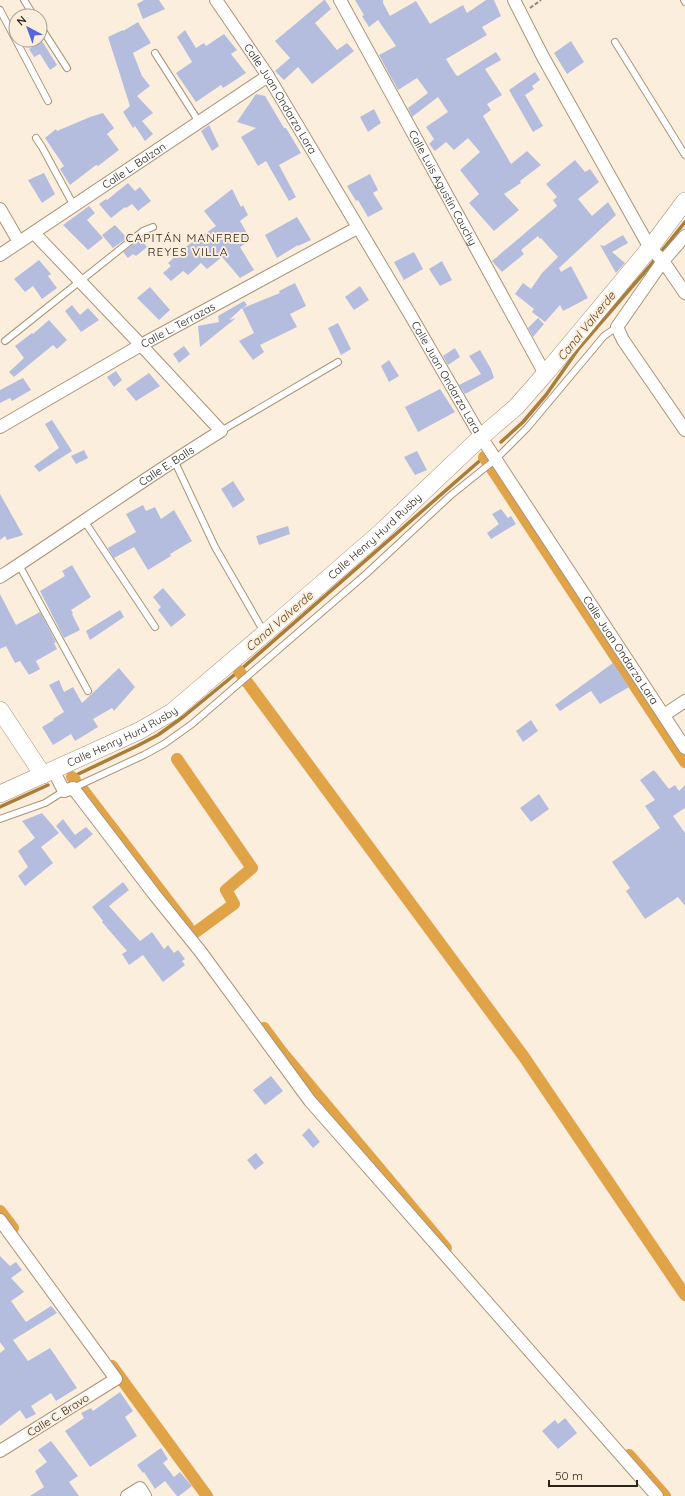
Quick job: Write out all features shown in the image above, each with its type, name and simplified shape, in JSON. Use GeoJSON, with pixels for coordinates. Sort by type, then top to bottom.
{"type":"FeatureCollection","features":[{"type":"Feature","properties":{"kind":"street","name":"Calle Juan Ondarza Lara"},"geometry":{"type":"LineString","coordinates":[[216,0],[268,76],[357,228],[411,316],[481,437],[685,748]]}},
{"type":"Feature","properties":{"kind":"street","name":"Calle Luis Agustín Cauchy"},"geometry":{"type":"LineString","coordinates":[[340,0],[545,374]]}},
{"type":"Feature","properties":{"kind":"street"},"geometry":{"type":"LineString","coordinates":[[514,0],[543,57],[650,248],[663,261],[685,293]]}},
{"type":"Feature","properties":{"kind":"street","name":"Calle L. Balzan"},"geometry":{"type":"LineString","coordinates":[[0,255],[268,76]]}},
{"type":"Feature","properties":{"kind":"street","name":"Calle Henry Hurd Rusby"},"geometry":{"type":"LineString","coordinates":[[0,794],[139,731],[172,712],[265,633],[380,533],[481,437],[516,407],[650,248],[685,201]]}},
{"type":"Feature","properties":{"kind":"street"},"geometry":{"type":"LineString","coordinates":[[0,209],[19,242]]}},
{"type":"Feature","properties":{"kind":"street","name":"Calle L. Terrazas"},"geometry":{"type":"LineString","coordinates":[[0,427],[142,345],[357,228]]}},
{"type":"Feature","properties":{"kind":"street"},"geometry":{"type":"LineString","coordinates":[[34,233],[142,345],[221,431]]}},
{"type":"Feature","properties":{"kind":"street","name":"Calle Henry Hurd Rusby"},"geometry":{"type":"LineString","coordinates":[[617,327],[663,261],[685,236]]}},
{"type":"Feature","properties":{"kind":"street"},"geometry":{"type":"LineString","coordinates":[[617,327],[623,340],[685,430]]}},
{"type":"Feature","properties":{"kind":"street","name":"Calle E. Balls"},"geometry":{"type":"LineString","coordinates":[[0,577],[85,522],[174,460],[221,431]]}},
{"type":"Feature","properties":{"kind":"street"},"geometry":{"type":"LineString","coordinates":[[664,715],[685,701]]}},
{"type":"Feature","properties":{"kind":"street"},"geometry":{"type":"LineString","coordinates":[[0,710],[48,773],[68,789],[200,951],[310,1101],[657,1496]]}},
{"type":"Feature","properties":{"kind":"street","name":"Calle C. Bravo"},"geometry":{"type":"LineString","coordinates":[[0,1451],[116,1379],[1,1224]]}},
{"type":"Feature","properties":{"kind":"street"},"geometry":{"type":"LineString","coordinates":[[127,1496],[142,1492]]}},
{"type":"Feature","properties":{"kind":"lane"},"geometry":{"type":"LineString","coordinates":[[0,10],[48,101]]}},
{"type":"Feature","properties":{"kind":"lane"},"geometry":{"type":"LineString","coordinates":[[48,39],[66,68]]}},
{"type":"Feature","properties":{"kind":"lane"},"geometry":{"type":"LineString","coordinates":[[615,42],[685,155]]}},
{"type":"Feature","properties":{"kind":"lane"},"geometry":{"type":"LineString","coordinates":[[155,53],[199,122]]}},
{"type":"Feature","properties":{"kind":"lane"},"geometry":{"type":"LineString","coordinates":[[36,138],[74,206]]}},
{"type":"Feature","properties":{"kind":"lane"},"geometry":{"type":"LineString","coordinates":[[5,341],[143,231],[153,227]]}},
{"type":"Feature","properties":{"kind":"lane","name":"Calle Henry Hurd Rusby"},"geometry":{"type":"LineString","coordinates":[[0,818],[45,802],[68,789],[144,755],[164,744],[192,724],[366,574],[450,496],[496,459],[527,428],[604,336],[617,327]]}},
{"type":"Feature","properties":{"kind":"lane","name":"Calle E. Balls"},"geometry":{"type":"LineString","coordinates":[[221,431],[338,362]]}},
{"type":"Feature","properties":{"kind":"lane"},"geometry":{"type":"LineString","coordinates":[[174,460],[215,548],[265,633]]}},
{"type":"Feature","properties":{"kind":"lane"},"geometry":{"type":"LineString","coordinates":[[85,522],[155,627]]}},
{"type":"Feature","properties":{"kind":"lane"},"geometry":{"type":"LineString","coordinates":[[19,565],[88,691]]}},
{"type":"Feature","properties":{"kind":"building"},"geometry":{"type":"Polygon","coordinates":[[[144,0],[159,0],[165,9],[143,19],[137,4],[144,0]]]}},
{"type":"Feature","properties":{"kind":"building"},"geometry":{"type":"Polygon","coordinates":[[[324,0],[331,9],[315,23],[337,50],[347,43],[354,51],[312,84],[298,67],[284,80],[275,71],[290,58],[275,41],[324,0]]]}},
{"type":"Feature","properties":{"kind":"building"},"geometry":{"type":"Polygon","coordinates":[[[355,0],[383,0],[383,3],[390,16],[416,1],[430,24],[463,5],[467,13],[486,0],[494,0],[501,16],[482,27],[487,35],[446,59],[458,76],[496,52],[501,60],[485,69],[502,95],[487,104],[491,110],[483,116],[511,164],[527,151],[541,165],[520,181],[521,183],[504,194],[519,210],[494,231],[469,203],[479,194],[460,170],[480,152],[468,138],[454,150],[446,142],[435,151],[429,144],[434,139],[426,127],[448,112],[438,97],[412,117],[408,108],[428,93],[417,78],[398,90],[379,55],[396,46],[378,20],[369,27],[355,0]]]}},
{"type":"Feature","properties":{"kind":"building"},"geometry":{"type":"Polygon","coordinates":[[[138,22],[151,43],[133,53],[142,76],[150,86],[137,96],[153,113],[142,121],[153,134],[145,141],[135,126],[133,128],[123,112],[130,106],[108,37],[123,31],[138,22]]]}},
{"type":"Feature","properties":{"kind":"building"},"geometry":{"type":"Polygon","coordinates":[[[185,30],[196,48],[204,43],[206,46],[224,34],[237,50],[231,54],[246,73],[223,88],[221,85],[196,102],[176,73],[192,62],[177,37],[185,30]]]}},
{"type":"Feature","properties":{"kind":"building"},"geometry":{"type":"Polygon","coordinates":[[[571,41],[584,62],[567,74],[554,53],[571,41]]]}},
{"type":"Feature","properties":{"kind":"building"},"geometry":{"type":"Polygon","coordinates":[[[46,48],[57,65],[50,70],[40,54],[34,57],[29,49],[46,48]]]}},
{"type":"Feature","properties":{"kind":"building"},"geometry":{"type":"Polygon","coordinates":[[[535,72],[540,80],[532,86],[534,89],[525,95],[543,126],[533,132],[509,90],[535,72]]]}},
{"type":"Feature","properties":{"kind":"building"},"geometry":{"type":"Polygon","coordinates":[[[256,94],[265,96],[301,153],[279,165],[296,197],[289,201],[266,161],[258,166],[241,137],[256,128],[237,122],[256,94]]]}},
{"type":"Feature","properties":{"kind":"building"},"geometry":{"type":"Polygon","coordinates":[[[374,109],[381,123],[368,132],[360,117],[374,109]]]}},
{"type":"Feature","properties":{"kind":"building"},"geometry":{"type":"Polygon","coordinates":[[[103,113],[114,128],[107,134],[119,150],[70,185],[60,169],[64,166],[45,138],[56,129],[57,131],[103,113]]]}},
{"type":"Feature","properties":{"kind":"building"},"geometry":{"type":"Polygon","coordinates":[[[209,125],[219,146],[212,151],[201,131],[209,125]]]}},
{"type":"Feature","properties":{"kind":"building"},"geometry":{"type":"Polygon","coordinates":[[[575,160],[585,172],[590,169],[599,182],[578,199],[592,216],[608,202],[616,215],[559,268],[561,272],[571,266],[588,298],[563,311],[560,305],[545,322],[532,312],[534,309],[515,294],[523,283],[531,289],[542,273],[558,257],[538,236],[521,250],[524,254],[502,272],[492,261],[557,206],[553,200],[557,197],[546,184],[575,160]]]}},
{"type":"Feature","properties":{"kind":"building"},"geometry":{"type":"Polygon","coordinates":[[[44,173],[55,194],[42,203],[28,180],[44,173]]]}},
{"type":"Feature","properties":{"kind":"building"},"geometry":{"type":"Polygon","coordinates":[[[370,174],[378,190],[373,193],[383,209],[368,217],[358,200],[356,201],[347,186],[370,174]]]}},
{"type":"Feature","properties":{"kind":"building"},"geometry":{"type":"Polygon","coordinates":[[[128,183],[135,191],[140,187],[151,201],[138,211],[132,204],[126,208],[125,207],[111,218],[99,204],[106,199],[107,200],[128,183]]]}},
{"type":"Feature","properties":{"kind":"building"},"geometry":{"type":"Polygon","coordinates":[[[232,189],[241,207],[243,205],[248,215],[240,221],[251,240],[240,247],[254,270],[240,278],[222,257],[207,269],[201,263],[188,275],[183,271],[171,281],[163,273],[171,266],[168,263],[184,248],[216,226],[204,211],[232,189]]]}},
{"type":"Feature","properties":{"kind":"building"},"geometry":{"type":"Polygon","coordinates":[[[89,206],[95,213],[87,220],[103,238],[88,250],[63,225],[89,206]]]}},
{"type":"Feature","properties":{"kind":"building"},"geometry":{"type":"Polygon","coordinates":[[[297,217],[311,240],[298,245],[277,258],[265,235],[297,217]]]}},
{"type":"Feature","properties":{"kind":"building"},"geometry":{"type":"Polygon","coordinates":[[[115,225],[127,238],[113,248],[102,235],[115,225]]]}},
{"type":"Feature","properties":{"kind":"building"},"geometry":{"type":"Polygon","coordinates":[[[623,235],[628,243],[612,252],[625,263],[616,273],[600,245],[604,246],[623,235]]]}},
{"type":"Feature","properties":{"kind":"building"},"geometry":{"type":"Polygon","coordinates":[[[140,239],[147,247],[136,256],[133,254],[128,258],[123,252],[140,239]]]}},
{"type":"Feature","properties":{"kind":"building"},"geometry":{"type":"Polygon","coordinates":[[[414,252],[423,269],[404,280],[394,262],[414,252]]]}},
{"type":"Feature","properties":{"kind":"building"},"geometry":{"type":"Polygon","coordinates":[[[39,260],[51,274],[48,276],[57,288],[42,299],[33,286],[25,292],[14,279],[39,260]]]}},
{"type":"Feature","properties":{"kind":"building"},"geometry":{"type":"Polygon","coordinates":[[[442,261],[452,280],[440,286],[429,269],[442,261]]]}},
{"type":"Feature","properties":{"kind":"building"},"geometry":{"type":"Polygon","coordinates":[[[295,283],[306,306],[290,314],[297,327],[260,345],[264,352],[253,360],[239,341],[254,333],[242,308],[229,320],[236,318],[200,347],[198,326],[219,322],[218,316],[244,301],[247,305],[243,308],[280,293],[279,291],[295,283]]]}},
{"type":"Feature","properties":{"kind":"building"},"geometry":{"type":"Polygon","coordinates":[[[360,286],[369,300],[354,310],[345,297],[360,286]]]}},
{"type":"Feature","properties":{"kind":"building"},"geometry":{"type":"Polygon","coordinates":[[[150,287],[170,310],[159,320],[137,298],[150,287]]]}},
{"type":"Feature","properties":{"kind":"building"},"geometry":{"type":"Polygon","coordinates":[[[72,305],[80,315],[88,308],[99,320],[81,332],[65,311],[72,305]]]}},
{"type":"Feature","properties":{"kind":"building"},"geometry":{"type":"Polygon","coordinates":[[[538,318],[544,324],[533,337],[528,328],[538,318]]]}},
{"type":"Feature","properties":{"kind":"building"},"geometry":{"type":"Polygon","coordinates":[[[49,320],[67,340],[57,349],[53,345],[14,377],[9,372],[24,358],[15,346],[32,333],[33,334],[49,320]]]}},
{"type":"Feature","properties":{"kind":"building"},"geometry":{"type":"Polygon","coordinates":[[[338,323],[351,349],[341,355],[328,328],[338,323]]]}},
{"type":"Feature","properties":{"kind":"building"},"geometry":{"type":"Polygon","coordinates":[[[184,346],[190,354],[179,363],[173,354],[184,346]]]}},
{"type":"Feature","properties":{"kind":"building"},"geometry":{"type":"Polygon","coordinates":[[[455,348],[460,357],[448,365],[443,356],[455,348]]]}},
{"type":"Feature","properties":{"kind":"building"},"geometry":{"type":"Polygon","coordinates":[[[480,350],[491,369],[494,378],[465,394],[459,385],[481,374],[469,356],[480,350]]]}},
{"type":"Feature","properties":{"kind":"building"},"geometry":{"type":"Polygon","coordinates":[[[389,360],[399,376],[389,382],[381,366],[389,360]]]}},
{"type":"Feature","properties":{"kind":"building"},"geometry":{"type":"Polygon","coordinates":[[[116,371],[122,380],[114,387],[107,377],[116,371]]]}},
{"type":"Feature","properties":{"kind":"building"},"geometry":{"type":"Polygon","coordinates":[[[149,373],[160,386],[136,401],[126,389],[149,373]]]}},
{"type":"Feature","properties":{"kind":"building"},"geometry":{"type":"Polygon","coordinates":[[[23,378],[31,390],[12,401],[10,398],[0,403],[0,390],[23,378]]]}},
{"type":"Feature","properties":{"kind":"building"},"geometry":{"type":"Polygon","coordinates":[[[440,389],[455,412],[418,432],[405,407],[440,389]]]}},
{"type":"Feature","properties":{"kind":"building"},"geometry":{"type":"Polygon","coordinates":[[[52,420],[72,451],[39,472],[34,466],[59,448],[45,424],[52,420]]]}},
{"type":"Feature","properties":{"kind":"building"},"geometry":{"type":"Polygon","coordinates":[[[84,450],[88,458],[76,464],[71,456],[84,450]]]}},
{"type":"Feature","properties":{"kind":"building"},"geometry":{"type":"Polygon","coordinates":[[[417,451],[427,470],[415,475],[404,457],[417,451]]]}},
{"type":"Feature","properties":{"kind":"building"},"geometry":{"type":"Polygon","coordinates":[[[233,481],[245,500],[233,508],[221,489],[233,481]]]}},
{"type":"Feature","properties":{"kind":"building"},"geometry":{"type":"Polygon","coordinates":[[[0,494],[23,535],[7,540],[5,536],[0,540],[0,494]]]}},
{"type":"Feature","properties":{"kind":"building"},"geometry":{"type":"Polygon","coordinates":[[[143,505],[146,511],[155,507],[161,519],[174,510],[192,541],[170,554],[171,556],[148,570],[134,547],[114,558],[108,548],[136,532],[126,514],[143,505]]]}},
{"type":"Feature","properties":{"kind":"building"},"geometry":{"type":"Polygon","coordinates":[[[501,509],[508,518],[511,516],[516,524],[491,539],[487,533],[499,524],[492,514],[501,509]]]}},
{"type":"Feature","properties":{"kind":"building"},"geometry":{"type":"Polygon","coordinates":[[[288,526],[290,534],[259,545],[256,536],[288,526]]]}},
{"type":"Feature","properties":{"kind":"building"},"geometry":{"type":"Polygon","coordinates":[[[72,565],[91,597],[71,610],[80,630],[64,638],[40,591],[65,576],[62,571],[72,565]]]}},
{"type":"Feature","properties":{"kind":"building"},"geometry":{"type":"Polygon","coordinates":[[[163,588],[186,615],[171,627],[158,610],[161,607],[153,597],[163,588]]]}},
{"type":"Feature","properties":{"kind":"building"},"geometry":{"type":"Polygon","coordinates":[[[0,594],[16,625],[40,612],[56,642],[54,643],[57,649],[36,661],[40,669],[29,675],[20,661],[15,663],[6,646],[0,649],[0,594]]]}},
{"type":"Feature","properties":{"kind":"building"},"geometry":{"type":"Polygon","coordinates":[[[120,610],[124,617],[90,640],[86,631],[120,610]]]}},
{"type":"Feature","properties":{"kind":"building"},"geometry":{"type":"Polygon","coordinates":[[[613,663],[629,687],[600,704],[591,691],[560,711],[555,705],[613,663]]]}},
{"type":"Feature","properties":{"kind":"building"},"geometry":{"type":"Polygon","coordinates":[[[119,668],[135,687],[114,711],[112,708],[93,719],[98,727],[75,741],[71,734],[53,745],[42,727],[64,712],[49,685],[59,680],[64,692],[73,687],[82,703],[119,668]]]}},
{"type":"Feature","properties":{"kind":"building"},"geometry":{"type":"Polygon","coordinates":[[[531,720],[538,731],[523,742],[516,731],[531,720]]]}},
{"type":"Feature","properties":{"kind":"building"},"geometry":{"type":"Polygon","coordinates":[[[654,770],[669,789],[675,785],[679,791],[685,785],[685,808],[673,816],[685,833],[685,906],[678,897],[645,919],[626,891],[630,888],[612,862],[660,828],[645,806],[655,800],[640,780],[654,770]]]}},
{"type":"Feature","properties":{"kind":"building"},"geometry":{"type":"Polygon","coordinates":[[[539,794],[549,809],[531,822],[520,808],[539,794]]]}},
{"type":"Feature","properties":{"kind":"building"},"geometry":{"type":"Polygon","coordinates":[[[42,813],[59,833],[41,847],[53,863],[25,886],[18,876],[28,867],[18,851],[35,838],[22,821],[42,813]]]}},
{"type":"Feature","properties":{"kind":"building"},"geometry":{"type":"Polygon","coordinates":[[[63,819],[75,835],[86,827],[93,834],[75,849],[56,826],[63,819]]]}},
{"type":"Feature","properties":{"kind":"building"},"geometry":{"type":"Polygon","coordinates":[[[123,882],[129,890],[109,906],[140,941],[152,932],[164,949],[168,945],[174,953],[178,950],[185,959],[182,961],[185,965],[163,982],[143,955],[129,965],[122,954],[127,951],[102,922],[103,921],[92,907],[123,882]]]}},
{"type":"Feature","properties":{"kind":"building"},"geometry":{"type":"Polygon","coordinates":[[[271,1076],[283,1091],[265,1105],[253,1090],[271,1076]]]}},
{"type":"Feature","properties":{"kind":"building"},"geometry":{"type":"Polygon","coordinates":[[[309,1128],[320,1142],[313,1148],[302,1135],[309,1128]]]}},
{"type":"Feature","properties":{"kind":"building"},"geometry":{"type":"Polygon","coordinates":[[[256,1153],[264,1163],[255,1170],[247,1160],[256,1153]]]}},
{"type":"Feature","properties":{"kind":"building"},"geometry":{"type":"Polygon","coordinates":[[[0,1256],[10,1266],[16,1262],[22,1270],[11,1278],[24,1292],[11,1301],[26,1322],[51,1306],[57,1313],[13,1340],[28,1361],[50,1348],[77,1388],[56,1401],[51,1393],[31,1406],[36,1414],[26,1419],[20,1410],[0,1426],[0,1353],[5,1349],[0,1342],[0,1256]]]}},
{"type":"Feature","properties":{"kind":"building"},"geometry":{"type":"Polygon","coordinates":[[[120,1392],[133,1411],[125,1417],[137,1436],[90,1467],[65,1431],[84,1418],[81,1413],[91,1408],[93,1411],[120,1392]]]}},
{"type":"Feature","properties":{"kind":"building"},"geometry":{"type":"Polygon","coordinates":[[[565,1418],[577,1433],[558,1449],[542,1431],[555,1420],[558,1424],[565,1418]]]}},
{"type":"Feature","properties":{"kind":"building"},"geometry":{"type":"Polygon","coordinates":[[[51,1441],[78,1476],[69,1482],[79,1496],[30,1496],[44,1487],[35,1471],[47,1462],[38,1450],[51,1441]]]}},
{"type":"Feature","properties":{"kind":"building"},"geometry":{"type":"Polygon","coordinates":[[[161,1448],[168,1459],[163,1463],[174,1477],[180,1472],[192,1486],[179,1496],[177,1496],[165,1481],[155,1489],[144,1472],[143,1473],[137,1465],[161,1448]]]}},
{"type":"Feature","properties":{"kind":"waterway","name":"Canal Valverde"},"geometry":{"type":"LineString","coordinates":[[501,442],[523,422],[546,395],[579,348],[649,267],[685,222]]}},
{"type":"Feature","properties":{"kind":"waterway","name":"Canal Valverde"},"geometry":{"type":"LineString","coordinates":[[72,777],[158,735],[183,717],[239,671],[484,457]]}},
{"type":"Feature","properties":{"kind":"waterway"},"geometry":{"type":"LineString","coordinates":[[484,457],[685,762]]}},
{"type":"Feature","properties":{"kind":"waterway"},"geometry":{"type":"LineString","coordinates":[[239,671],[524,1057],[685,1295]]}},
{"type":"Feature","properties":{"kind":"waterway"},"geometry":{"type":"LineString","coordinates":[[177,759],[252,868],[226,890],[234,904],[193,934]]}},
{"type":"Feature","properties":{"kind":"waterway","name":"Canal Valverde"},"geometry":{"type":"LineString","coordinates":[[72,777],[75,780]]}},
{"type":"Feature","properties":{"kind":"waterway","name":"Canal Valverde"},"geometry":{"type":"LineString","coordinates":[[0,807],[48,785]]}},
{"type":"Feature","properties":{"kind":"waterway"},"geometry":{"type":"LineString","coordinates":[[83,790],[188,927]]}},
{"type":"Feature","properties":{"kind":"waterway"},"geometry":{"type":"LineString","coordinates":[[264,1028],[281,1051],[446,1248]]}},
{"type":"Feature","properties":{"kind":"waterway"},"geometry":{"type":"LineString","coordinates":[[0,1211],[13,1228]]}},
{"type":"Feature","properties":{"kind":"waterway"},"geometry":{"type":"LineString","coordinates":[[112,1366],[207,1496]]}},
{"type":"Feature","properties":{"kind":"waterway"},"geometry":{"type":"LineString","coordinates":[[629,1455],[665,1496]]}},
{"type":"Feature","properties":{"kind":"district","name":"CAPITÁN MANFRED REYES VILLA"},"geometry":{"type":"Point","coordinates":[188,244]}}]}
